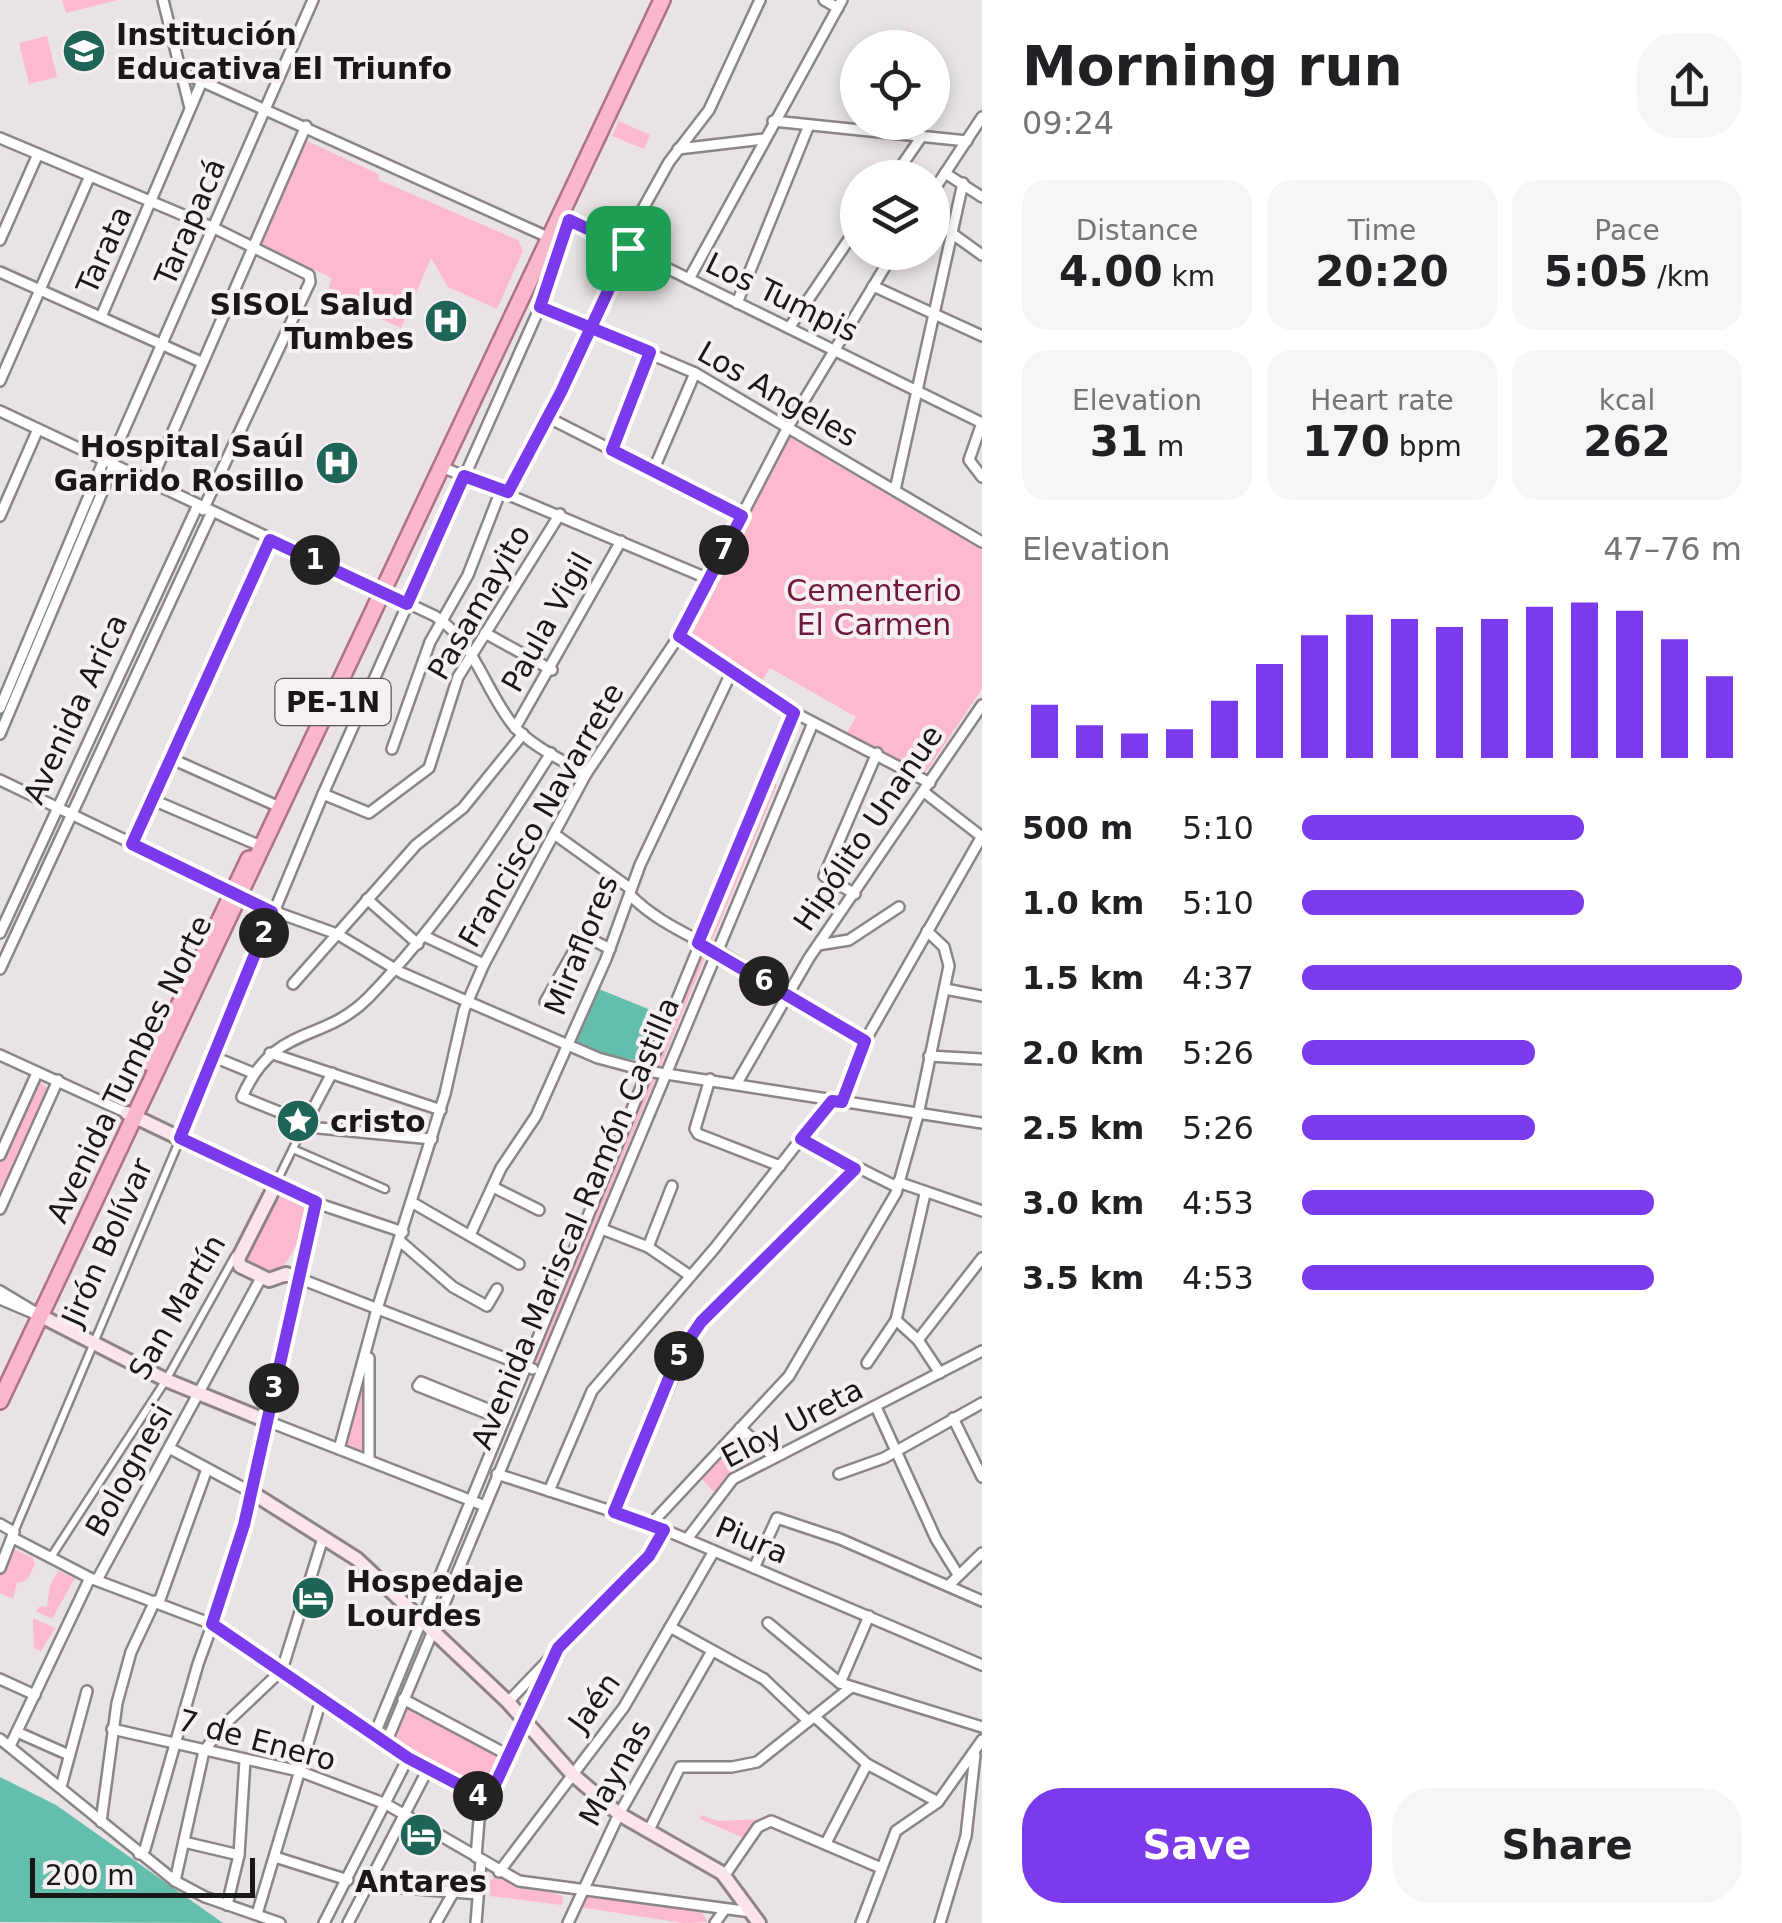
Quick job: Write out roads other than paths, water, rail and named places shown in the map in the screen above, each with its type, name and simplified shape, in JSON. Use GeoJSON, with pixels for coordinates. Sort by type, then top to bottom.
{"type":"FeatureCollection","features":[{"type":"Feature","properties":{"kind":"highway","name":"Avenida Tumbes Norte"},"geometry":{"type":"LineString","coordinates":[[237,895],[274,805],[442,467],[652,0]]}},
{"type":"Feature","properties":{"kind":"highway","name":"Avenida Tumbes Norte"},"geometry":{"type":"LineString","coordinates":[[0,1378],[132,1115],[546,236],[565,218],[662,0]]}},
{"type":"Feature","properties":{"kind":"highway","name":"Avenida Tumbes Norte"},"geometry":{"type":"LineString","coordinates":[[0,1401],[35,1313]]}},
{"type":"Feature","properties":{"kind":"main road"},"geometry":{"type":"LineString","coordinates":[[132,1115],[316,1202],[252,1492],[356,1559],[508,1702],[572,1774],[618,1814],[722,1873],[756,1918]]}},
{"type":"Feature","properties":{"kind":"main road","name":"San Martín"},"geometry":{"type":"LineString","coordinates":[[239,1251],[276,1182]]}},
{"type":"Feature","properties":{"kind":"main road"},"geometry":{"type":"LineString","coordinates":[[239,1251],[240,1266],[260,1278],[298,1278]]}},
{"type":"Feature","properties":{"kind":"main road"},"geometry":{"type":"LineString","coordinates":[[35,1313],[166,1380],[267,1421]]}},
{"type":"Feature","properties":{"kind":"street"},"geometry":{"type":"LineString","coordinates":[[163,0],[190,108]]}},
{"type":"Feature","properties":{"kind":"street","name":"Tarapacá"},"geometry":{"type":"LineString","coordinates":[[109,462],[313,0]]}},
{"type":"Feature","properties":{"kind":"street"},"geometry":{"type":"LineString","coordinates":[[392,748],[430,642],[468,575],[505,491],[547,417],[628,248],[640,214],[678,149],[709,110],[760,0]]}},
{"type":"Feature","properties":{"kind":"street"},"geometry":{"type":"LineString","coordinates":[[689,279],[840,4],[824,0]]}},
{"type":"Feature","properties":{"kind":"street"},"geometry":{"type":"LineString","coordinates":[[181,72],[546,236]]}},
{"type":"Feature","properties":{"kind":"street","name":"Tarapacá"},"geometry":{"type":"LineString","coordinates":[[152,204],[203,79]]}},
{"type":"Feature","properties":{"kind":"street"},"geometry":{"type":"LineString","coordinates":[[950,165],[982,117]]}},
{"type":"Feature","properties":{"kind":"street"},"geometry":{"type":"LineString","coordinates":[[773,121],[840,128]]}},
{"type":"Feature","properties":{"kind":"street"},"geometry":{"type":"LineString","coordinates":[[737,304],[809,125]]}},
{"type":"Feature","properties":{"kind":"street"},"geometry":{"type":"LineString","coordinates":[[150,484],[306,126]]}},
{"type":"Feature","properties":{"kind":"street"},"geometry":{"type":"LineString","coordinates":[[0,138],[214,228],[310,278],[0,970]]}},
{"type":"Feature","properties":{"kind":"street"},"geometry":{"type":"LineString","coordinates":[[950,139],[966,141]]}},
{"type":"Feature","properties":{"kind":"street"},"geometry":{"type":"LineString","coordinates":[[678,149],[764,140]]}},
{"type":"Feature","properties":{"kind":"street"},"geometry":{"type":"LineString","coordinates":[[0,240],[38,154]]}},
{"type":"Feature","properties":{"kind":"street"},"geometry":{"type":"LineString","coordinates":[[950,176],[982,197]]}},
{"type":"Feature","properties":{"kind":"street"},"geometry":{"type":"LineString","coordinates":[[0,381],[89,178]]}},
{"type":"Feature","properties":{"kind":"street"},"geometry":{"type":"LineString","coordinates":[[963,183],[950,232],[982,255]]}},
{"type":"Feature","properties":{"kind":"street","name":"Tarata"},"geometry":{"type":"LineString","coordinates":[[101,317],[152,204]]}},
{"type":"Feature","properties":{"kind":"street","name":"Los Tumpis"},"geometry":{"type":"LineString","coordinates":[[565,218],[982,423]]}},
{"type":"Feature","properties":{"kind":"street","name":"Jirón Bolívar"},"geometry":{"type":"LineString","coordinates":[[0,1568],[272,912],[540,307],[565,218]]}},
{"type":"Feature","properties":{"kind":"street"},"geometry":{"type":"LineString","coordinates":[[789,328],[840,253]]}},
{"type":"Feature","properties":{"kind":"street","name":"Francisco Navarrete"},"geometry":{"type":"LineString","coordinates":[[340,1449],[376,1310],[441,1110],[468,1001],[484,964],[586,774],[679,636],[788,427],[883,270]]}},
{"type":"Feature","properties":{"kind":"street"},"geometry":{"type":"LineString","coordinates":[[896,490],[914,389],[942,270]]}},
{"type":"Feature","properties":{"kind":"street"},"geometry":{"type":"LineString","coordinates":[[0,272],[201,362]]}},
{"type":"Feature","properties":{"kind":"street"},"geometry":{"type":"LineString","coordinates":[[873,286],[982,336]]}},
{"type":"Feature","properties":{"kind":"street","name":"Los Angeles"},"geometry":{"type":"LineString","coordinates":[[540,307],[694,372],[982,541]]}},
{"type":"Feature","properties":{"kind":"street"},"geometry":{"type":"LineString","coordinates":[[612,450],[650,352]]}},
{"type":"Feature","properties":{"kind":"street"},"geometry":{"type":"LineString","coordinates":[[653,471],[694,372]]}},
{"type":"Feature","properties":{"kind":"street"},"geometry":{"type":"LineString","coordinates":[[0,411],[443,621],[472,651],[500,708],[519,731],[586,774]]}},
{"type":"Feature","properties":{"kind":"street"},"geometry":{"type":"LineString","coordinates":[[547,417],[742,516]]}},
{"type":"Feature","properties":{"kind":"street"},"geometry":{"type":"LineString","coordinates":[[982,423],[969,460],[982,477]]}},
{"type":"Feature","properties":{"kind":"street"},"geometry":{"type":"LineString","coordinates":[[0,516],[38,429]]}},
{"type":"Feature","properties":{"kind":"street"},"geometry":{"type":"LineString","coordinates":[[0,708],[109,462]]}},
{"type":"Feature","properties":{"kind":"street"},"geometry":{"type":"LineString","coordinates":[[0,734],[109,462]]}},
{"type":"Feature","properties":{"kind":"street"},"geometry":{"type":"LineString","coordinates":[[442,467],[709,579]]}},
{"type":"Feature","properties":{"kind":"street","name":"Avenida Arica"},"geometry":{"type":"LineString","coordinates":[[0,933],[204,510]]}},
{"type":"Feature","properties":{"kind":"street","name":"Pasamayito"},"geometry":{"type":"LineString","coordinates":[[323,794],[369,813],[424,774],[442,738],[454,685],[560,514]]}},
{"type":"Feature","properties":{"kind":"street"},"geometry":{"type":"LineString","coordinates":[[132,844],[270,540]]}},
{"type":"Feature","properties":{"kind":"street","name":"Paula Vigil"},"geometry":{"type":"LineString","coordinates":[[294,984],[416,845],[463,808],[519,731],[621,540]]}},
{"type":"Feature","properties":{"kind":"street"},"geometry":{"type":"LineString","coordinates":[[485,634],[552,670]]}},
{"type":"Feature","properties":{"kind":"street"},"geometry":{"type":"LineString","coordinates":[[549,1491],[592,1392],[801,1139],[837,1102],[865,1041],[982,837],[927,788],[877,753],[794,713],[679,636]]}},
{"type":"Feature","properties":{"kind":"street","name":"Miraflores"},"geometry":{"type":"LineString","coordinates":[[470,1235],[492,1188],[536,1116],[631,892],[732,671]]}},
{"type":"Feature","properties":{"kind":"street","name":"Hipólito Unanue"},"geometry":{"type":"LineString","coordinates":[[736,1084],[818,945],[982,706]]}},
{"type":"Feature","properties":{"kind":"street","name":"Avenida Mariscal Ramón Castilla"},"geometry":{"type":"LineString","coordinates":[[386,1743],[470,1500],[528,1367],[794,713]]}},
{"type":"Feature","properties":{"kind":"street","name":"Avenida Mariscal Ramón Castilla"},"geometry":{"type":"LineString","coordinates":[[374,1736],[485,1506],[602,1230],[714,950],[813,723]]}},
{"type":"Feature","properties":{"kind":"street"},"geometry":{"type":"LineString","coordinates":[[432,1139],[305,1124],[242,1097],[253,1073],[270,1053],[355,1009],[422,940],[472,874],[551,753]]}},
{"type":"Feature","properties":{"kind":"street"},"geometry":{"type":"LineString","coordinates":[[855,894],[824,876],[877,753]]}},
{"type":"Feature","properties":{"kind":"street"},"geometry":{"type":"LineString","coordinates":[[172,760],[274,805]]}},
{"type":"Feature","properties":{"kind":"street"},"geometry":{"type":"LineString","coordinates":[[0,780],[272,912],[337,934],[395,968],[567,1045],[647,1070],[982,1123]]}},
{"type":"Feature","properties":{"kind":"street"},"geometry":{"type":"LineString","coordinates":[[153,800],[256,844]]}},
{"type":"Feature","properties":{"kind":"street"},"geometry":{"type":"LineString","coordinates":[[556,836],[631,892],[654,918],[865,1041]]}},
{"type":"Feature","properties":{"kind":"street"},"geometry":{"type":"LineString","coordinates":[[366,899],[422,940],[484,964]]}},
{"type":"Feature","properties":{"kind":"street"},"geometry":{"type":"LineString","coordinates":[[818,945],[849,940],[899,907]]}},
{"type":"Feature","properties":{"kind":"street"},"geometry":{"type":"LineString","coordinates":[[651,1524],[798,1364],[898,1185],[945,989],[947,952],[927,932]]}},
{"type":"Feature","properties":{"kind":"street"},"geometry":{"type":"LineString","coordinates":[[544,1002],[583,934],[610,949]]}},
{"type":"Feature","properties":{"kind":"street"},"geometry":{"type":"LineString","coordinates":[[945,989],[982,996]]}},
{"type":"Feature","properties":{"kind":"street"},"geometry":{"type":"LineString","coordinates":[[270,1053],[441,1110]]}},
{"type":"Feature","properties":{"kind":"street"},"geometry":{"type":"LineString","coordinates":[[0,1055],[132,1115]]}},
{"type":"Feature","properties":{"kind":"street"},"geometry":{"type":"LineString","coordinates":[[929,1056],[982,1058]]}},
{"type":"Feature","properties":{"kind":"street"},"geometry":{"type":"LineString","coordinates":[[214,1057],[253,1073]]}},
{"type":"Feature","properties":{"kind":"street","name":"San Martín"},"geometry":{"type":"LineString","coordinates":[[276,1182],[332,1072]]}},
{"type":"Feature","properties":{"kind":"street"},"geometry":{"type":"LineString","coordinates":[[0,1155],[37,1073]]}},
{"type":"Feature","properties":{"kind":"street"},"geometry":{"type":"LineString","coordinates":[[0,1209],[58,1080]]}},
{"type":"Feature","properties":{"kind":"street"},"geometry":{"type":"LineString","coordinates":[[710,1080],[694,1129],[698,1134],[780,1166]]}},
{"type":"Feature","properties":{"kind":"street"},"geometry":{"type":"LineString","coordinates":[[801,1139],[855,1169],[982,1211]]}},
{"type":"Feature","properties":{"kind":"street"},"geometry":{"type":"LineString","coordinates":[[292,1149],[385,1189]]}},
{"type":"Feature","properties":{"kind":"street"},"geometry":{"type":"LineString","coordinates":[[614,1512],[692,1334],[855,1169]]}},
{"type":"Feature","properties":{"kind":"street"},"geometry":{"type":"LineString","coordinates":[[648,1247],[672,1186]]}},
{"type":"Feature","properties":{"kind":"street"},"geometry":{"type":"LineString","coordinates":[[492,1188],[539,1210]]}},
{"type":"Feature","properties":{"kind":"street"},"geometry":{"type":"LineString","coordinates":[[868,1363],[896,1320],[925,1194]]}},
{"type":"Feature","properties":{"kind":"street"},"geometry":{"type":"LineString","coordinates":[[316,1202],[402,1237],[454,1287],[487,1306],[497,1289]]}},
{"type":"Feature","properties":{"kind":"street"},"geometry":{"type":"LineString","coordinates":[[413,1203],[519,1264]]}},
{"type":"Feature","properties":{"kind":"street"},"geometry":{"type":"LineString","coordinates":[[602,1230],[648,1247],[689,1275]]}},
{"type":"Feature","properties":{"kind":"street","name":"San Martín"},"geometry":{"type":"LineString","coordinates":[[50,1557],[166,1380],[239,1251]]}},
{"type":"Feature","properties":{"kind":"street"},"geometry":{"type":"LineString","coordinates":[[918,1340],[982,1258]]}},
{"type":"Feature","properties":{"kind":"street","name":"Bolognesi"},"geometry":{"type":"LineString","coordinates":[[10,1746],[94,1579],[171,1448],[260,1278]]}},
{"type":"Feature","properties":{"kind":"street"},"geometry":{"type":"LineString","coordinates":[[298,1278],[540,1372]]}},
{"type":"Feature","properties":{"kind":"street"},"geometry":{"type":"LineString","coordinates":[[0,1295],[35,1313]]}},
{"type":"Feature","properties":{"kind":"street"},"geometry":{"type":"LineString","coordinates":[[896,1320],[918,1340],[940,1373]]}},
{"type":"Feature","properties":{"kind":"street"},"geometry":{"type":"LineString","coordinates":[[368,1346],[368,1460]]}},
{"type":"Feature","properties":{"kind":"street","name":"Eloy Ureta"},"geometry":{"type":"LineString","coordinates":[[687,1540],[726,1485],[982,1351]]}},
{"type":"Feature","properties":{"kind":"street"},"geometry":{"type":"LineString","coordinates":[[421,1382],[504,1418],[418,1386],[421,1382]]}},
{"type":"Feature","properties":{"kind":"street"},"geometry":{"type":"LineString","coordinates":[[839,1474],[896,1450],[982,1404]]}},
{"type":"Feature","properties":{"kind":"street"},"geometry":{"type":"LineString","coordinates":[[876,1407],[936,1539],[957,1573]]}},
{"type":"Feature","properties":{"kind":"street"},"geometry":{"type":"LineString","coordinates":[[953,1418],[982,1477]]}},
{"type":"Feature","properties":{"kind":"street"},"geometry":{"type":"LineString","coordinates":[[267,1421],[485,1506]]}},
{"type":"Feature","properties":{"kind":"street"},"geometry":{"type":"LineString","coordinates":[[740,1428],[774,1457]]}},
{"type":"Feature","properties":{"kind":"street"},"geometry":{"type":"LineString","coordinates":[[139,1854],[145,1849],[212,1624],[232,1573],[252,1492],[171,1448]]}},
{"type":"Feature","properties":{"kind":"street"},"geometry":{"type":"LineString","coordinates":[[100,1822],[112,1729],[131,1652],[157,1601],[208,1468]]}},
{"type":"Feature","properties":{"kind":"street","name":"Piura"},"geometry":{"type":"LineString","coordinates":[[497,1474],[651,1524],[982,1665]]}},
{"type":"Feature","properties":{"kind":"street"},"geometry":{"type":"LineString","coordinates":[[754,1568],[777,1518],[982,1601]]}},
{"type":"Feature","properties":{"kind":"street"},"geometry":{"type":"LineString","coordinates":[[0,1524],[14,1536],[94,1579],[212,1624],[408,1758],[488,1800]]}},
{"type":"Feature","properties":{"kind":"street"},"geometry":{"type":"LineString","coordinates":[[508,1702],[649,1556],[664,1530]]}},
{"type":"Feature","properties":{"kind":"street"},"geometry":{"type":"LineString","coordinates":[[175,1881],[204,1751],[223,1726],[282,1670],[322,1538]]}},
{"type":"Feature","properties":{"kind":"street","name":"Jaén"},"geometry":{"type":"LineString","coordinates":[[499,1872],[624,1707],[714,1551]]}},
{"type":"Feature","properties":{"kind":"street"},"geometry":{"type":"LineString","coordinates":[[948,1586],[957,1573],[982,1554]]}},
{"type":"Feature","properties":{"kind":"street"},"geometry":{"type":"LineString","coordinates":[[648,1832],[680,1766],[732,1767],[757,1762],[812,1719],[845,1686],[868,1616]]}},
{"type":"Feature","properties":{"kind":"street"},"geometry":{"type":"LineString","coordinates":[[768,1623],[845,1686],[982,1728]]}},
{"type":"Feature","properties":{"kind":"street"},"geometry":{"type":"LineString","coordinates":[[670,1627],[764,1680],[867,1764],[938,1802]]}},
{"type":"Feature","properties":{"kind":"street"},"geometry":{"type":"LineString","coordinates":[[479,1820],[558,1648]]}},
{"type":"Feature","properties":{"kind":"street","name":"Maynas"},"geometry":{"type":"LineString","coordinates":[[568,1923],[618,1814],[712,1651]]}},
{"type":"Feature","properties":{"kind":"street"},"geometry":{"type":"LineString","coordinates":[[0,1679],[35,1695]]}},
{"type":"Feature","properties":{"kind":"street"},"geometry":{"type":"LineString","coordinates":[[61,1788],[87,1690]]}},
{"type":"Feature","properties":{"kind":"street"},"geometry":{"type":"LineString","coordinates":[[403,1699],[508,1755]]}},
{"type":"Feature","properties":{"kind":"street"},"geometry":{"type":"LineString","coordinates":[[257,1914],[321,1700]]}},
{"type":"Feature","properties":{"kind":"street","name":"7 de Enero"},"geometry":{"type":"LineString","coordinates":[[112,1729],[298,1772],[386,1804],[519,1881],[725,1909],[756,1918]]}},
{"type":"Feature","properties":{"kind":"street"},"geometry":{"type":"LineString","coordinates":[[17,1732],[69,1755]]}},
{"type":"Feature","properties":{"kind":"street"},"geometry":{"type":"LineString","coordinates":[[0,1740],[175,1881],[280,1923]]}},
{"type":"Feature","properties":{"kind":"street"},"geometry":{"type":"LineString","coordinates":[[860,1923],[896,1831],[938,1802],[982,1740]]}},
{"type":"Feature","properties":{"kind":"street"},"geometry":{"type":"LineString","coordinates":[[940,1923],[966,1836],[975,1753]]}},
{"type":"Feature","properties":{"kind":"street"},"geometry":{"type":"LineString","coordinates":[[324,1923],[408,1758]]}},
{"type":"Feature","properties":{"kind":"street"},"geometry":{"type":"LineString","coordinates":[[227,1905],[239,1855],[245,1760]]}},
{"type":"Feature","properties":{"kind":"street"},"geometry":{"type":"LineString","coordinates":[[826,1843],[867,1764]]}},
{"type":"Feature","properties":{"kind":"street"},"geometry":{"type":"LineString","coordinates":[[348,1923],[428,1769]]}},
{"type":"Feature","properties":{"kind":"street"},"geometry":{"type":"LineString","coordinates":[[474,1794],[479,1820],[476,1923]]}},
{"type":"Feature","properties":{"kind":"street"},"geometry":{"type":"LineString","coordinates":[[728,1872],[764,1822],[779,1821],[881,1868]]}},
{"type":"Feature","properties":{"kind":"street"},"geometry":{"type":"LineString","coordinates":[[184,1842],[239,1855]]}},
{"type":"Feature","properties":{"kind":"street"},"geometry":{"type":"LineString","coordinates":[[275,1857],[348,1880]]}},
{"type":"Feature","properties":{"kind":"street"},"geometry":{"type":"LineString","coordinates":[[368,1885],[478,1894]]}},
{"type":"Feature","properties":{"kind":"street"},"geometry":{"type":"LineString","coordinates":[[436,1923],[453,1894]]}},
{"type":"Feature","properties":{"kind":"street"},"geometry":{"type":"LineString","coordinates":[[715,1923],[725,1909]]}},
{"type":"Feature","properties":{"kind":"place","name":"Institución Educativa El Triunfo"},"geometry":{"type":"Point","coordinates":[84,51]}},
{"type":"Feature","properties":{"kind":"place","name":"SISOL Salud Tumbes"},"geometry":{"type":"Point","coordinates":[446,321]}},
{"type":"Feature","properties":{"kind":"place","name":"Hospital Saúl Garrido Rosillo"},"geometry":{"type":"Point","coordinates":[337,463]}},
{"type":"Feature","properties":{"kind":"place","name":"cristo"},"geometry":{"type":"Point","coordinates":[298,1121]}},
{"type":"Feature","properties":{"kind":"place","name":"Hospedaje Lourdes"},"geometry":{"type":"Point","coordinates":[313,1598]}},
{"type":"Feature","properties":{"kind":"place","name":"Antares"},"geometry":{"type":"Point","coordinates":[421,1835]}},
{"type":"Feature","properties":{"kind":"park label","name":"Cementerio El Carmen"},"geometry":{"type":"Point","coordinates":[874,607]}}]}
